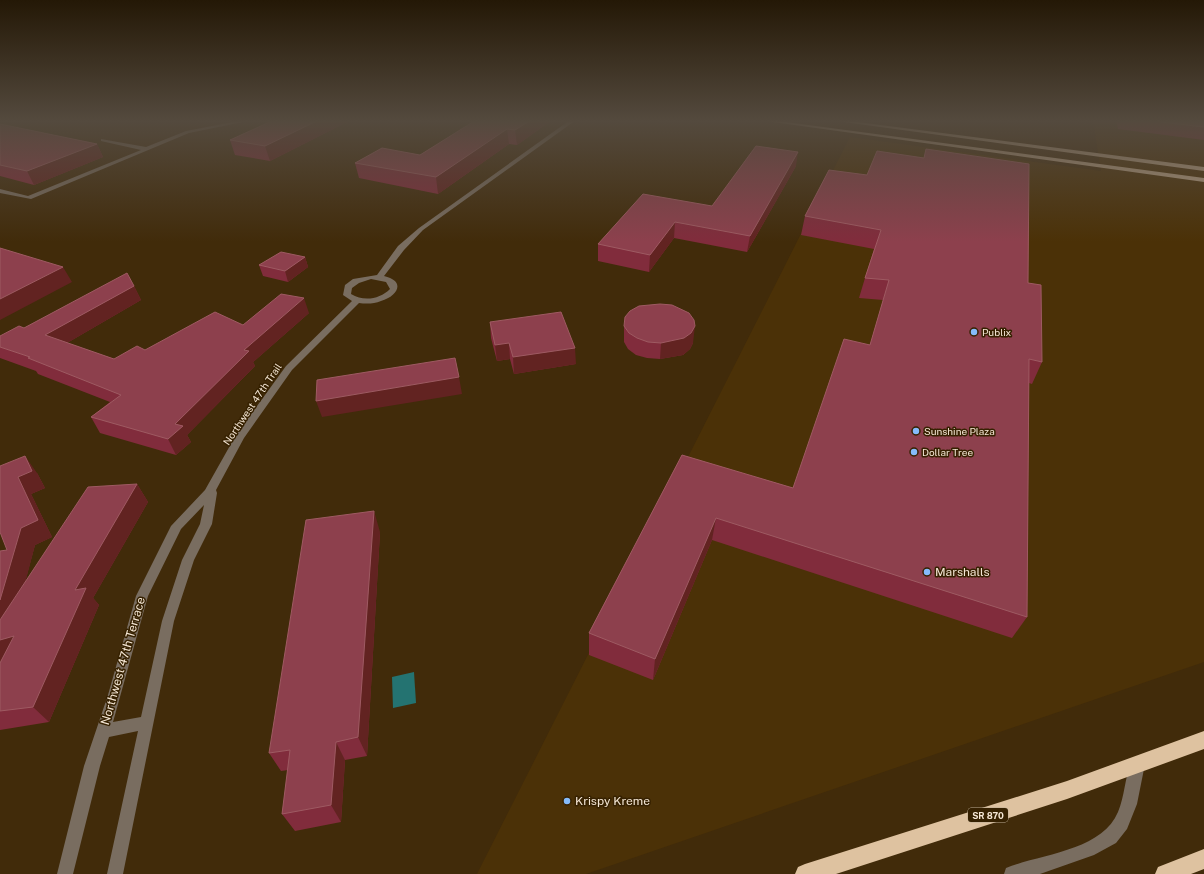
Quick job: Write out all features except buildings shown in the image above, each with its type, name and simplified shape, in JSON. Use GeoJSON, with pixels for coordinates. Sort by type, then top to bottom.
{"type":"FeatureCollection","features":[{"type":"Feature","properties":{"kind":"highway","name":"SR 870"},"geometry":{"type":"LineString","coordinates":[[805,874],[1067,790],[1204,740]]}},
{"type":"Feature","properties":{"kind":"highway"},"geometry":{"type":"LineString","coordinates":[[1165,874],[1203,857]]}},
{"type":"Feature","properties":{"kind":"main road"},"geometry":{"type":"LineString","coordinates":[[1063,161],[1204,180]]}},
{"type":"Feature","properties":{"kind":"main road"},"geometry":{"type":"LineString","coordinates":[[1142,161],[1204,169]]}},
{"type":"Feature","properties":{"kind":"street"},"geometry":{"type":"LineString","coordinates":[[0,191],[29,198],[118,161]]}},
{"type":"Feature","properties":{"kind":"street"},"geometry":{"type":"LineString","coordinates":[[379,277],[400,248],[421,229],[515,161]]}},
{"type":"Feature","properties":{"kind":"street"},"geometry":{"type":"LineString","coordinates":[[379,277],[391,281],[394,284],[394,289],[391,293],[373,300],[356,300],[347,295],[348,287],[363,279],[379,277]]}},
{"type":"Feature","properties":{"kind":"street","name":"Northwest 47th Trail"},"geometry":{"type":"LineString","coordinates":[[211,493],[240,437],[288,368],[356,300]]}},
{"type":"Feature","properties":{"kind":"street"},"geometry":{"type":"LineString","coordinates":[[115,874],[168,621],[188,560],[206,524],[211,493]]}},
{"type":"Feature","properties":{"kind":"street","name":"Northwest 47th Terrace"},"geometry":{"type":"LineString","coordinates":[[65,874],[92,766],[142,596],[177,526],[211,493]]}},
{"type":"Feature","properties":{"kind":"street","name":"Northwest 47th Terrace"},"geometry":{"type":"LineString","coordinates":[[103,731],[146,723]]}},
{"type":"Feature","properties":{"kind":"street"},"geometry":{"type":"LineString","coordinates":[[1012,874],[1082,851],[1111,837],[1125,816],[1133,792],[1137,764]]}},
{"type":"Feature","properties":{"kind":"shaded area"},"geometry":{"type":"Polygon","coordinates":[[[838,161],[1026,161],[1101,171],[1099,161],[1204,161],[1204,662],[586,874],[477,874],[838,161]]]}},
{"type":"Feature","properties":{"kind":"water"},"geometry":{"type":"Polygon","coordinates":[[[414,672],[416,703],[393,708],[392,677],[414,672]]]}},
{"type":"Feature","properties":{"kind":"place","name":"Publix"},"geometry":{"type":"Point","coordinates":[974,332]}},
{"type":"Feature","properties":{"kind":"place","name":"Sunshine Plaza"},"geometry":{"type":"Point","coordinates":[916,431]}},
{"type":"Feature","properties":{"kind":"place","name":"Dollar Tree"},"geometry":{"type":"Point","coordinates":[914,452]}},
{"type":"Feature","properties":{"kind":"place","name":"Marshalls"},"geometry":{"type":"Point","coordinates":[927,572]}},
{"type":"Feature","properties":{"kind":"place","name":"Krispy Kreme"},"geometry":{"type":"Point","coordinates":[567,801]}}]}
